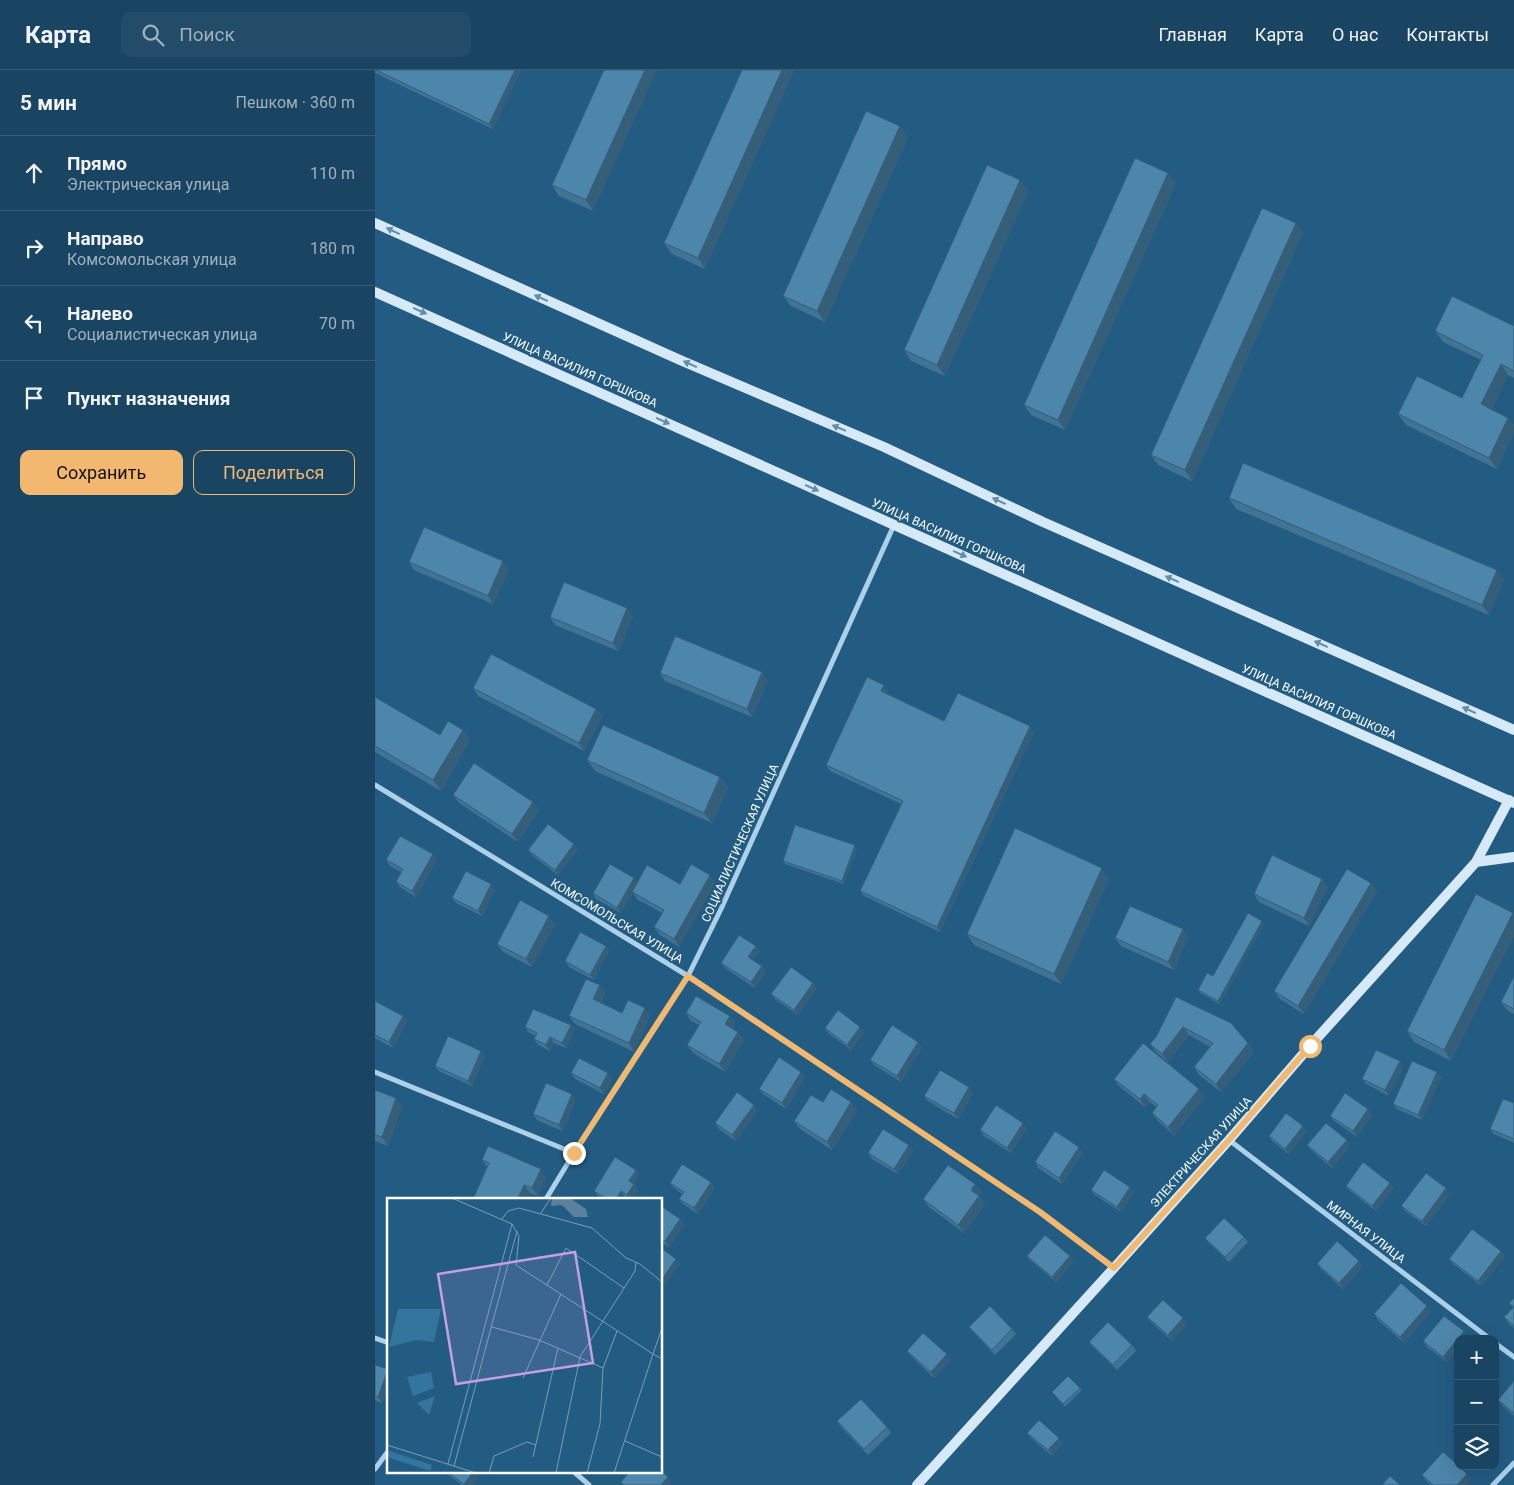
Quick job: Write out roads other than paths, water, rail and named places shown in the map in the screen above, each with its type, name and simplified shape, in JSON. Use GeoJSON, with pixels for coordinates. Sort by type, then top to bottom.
{"type":"FeatureCollection","features":[{"type":"Feature","properties":{"kind":"main road"},"geometry":{"type":"LineString","coordinates":[[375,223],[721,378],[884,447],[1043,522],[1514,730]]}},
{"type":"Feature","properties":{"kind":"main road","name":"УЛИЦА ВАСИЛИЯ ГОРШКОВА"},"geometry":{"type":"LineString","coordinates":[[375,292],[1511,801]]}},
{"type":"Feature","properties":{"kind":"main road","name":"ЭЛЕКТРИЧЕСКАЯ УЛИЦА"},"geometry":{"type":"LineString","coordinates":[[917,1485],[1229,1140],[1310,1046],[1476,862],[1511,801]]}},
{"type":"Feature","properties":{"kind":"main road"},"geometry":{"type":"LineString","coordinates":[[1476,862],[1514,857]]}},
{"type":"Feature","properties":{"kind":"street","name":"СОЦИАЛИСТИЧЕСКАЯ УЛИЦА"},"geometry":{"type":"LineString","coordinates":[[547,1198],[688,976],[721,909],[894,525]]}},
{"type":"Feature","properties":{"kind":"street","name":"КОМСОМОЛЬСКАЯ УЛИЦА"},"geometry":{"type":"LineString","coordinates":[[375,785],[688,976],[1040,1212],[1114,1268]]}},
{"type":"Feature","properties":{"kind":"street"},"geometry":{"type":"LineString","coordinates":[[375,1072],[574,1153]]}},
{"type":"Feature","properties":{"kind":"street","name":"МИРНАЯ УЛИЦА"},"geometry":{"type":"LineString","coordinates":[[1229,1140],[1485,1335]]}},
{"type":"Feature","properties":{"kind":"street"},"geometry":{"type":"LineString","coordinates":[[375,1338],[387,1342]]}},
{"type":"Feature","properties":{"kind":"street"},"geometry":{"type":"LineString","coordinates":[[1499,1346],[1514,1357]]}},
{"type":"Feature","properties":{"kind":"street"},"geometry":{"type":"LineString","coordinates":[[375,1469],[387,1453]]}},
{"type":"Feature","properties":{"kind":"street"},"geometry":{"type":"LineString","coordinates":[[1493,1485],[1514,1463]]}},
{"type":"Feature","properties":{"kind":"street"},"geometry":{"type":"LineString","coordinates":[[574,1472],[589,1485]]}}]}
